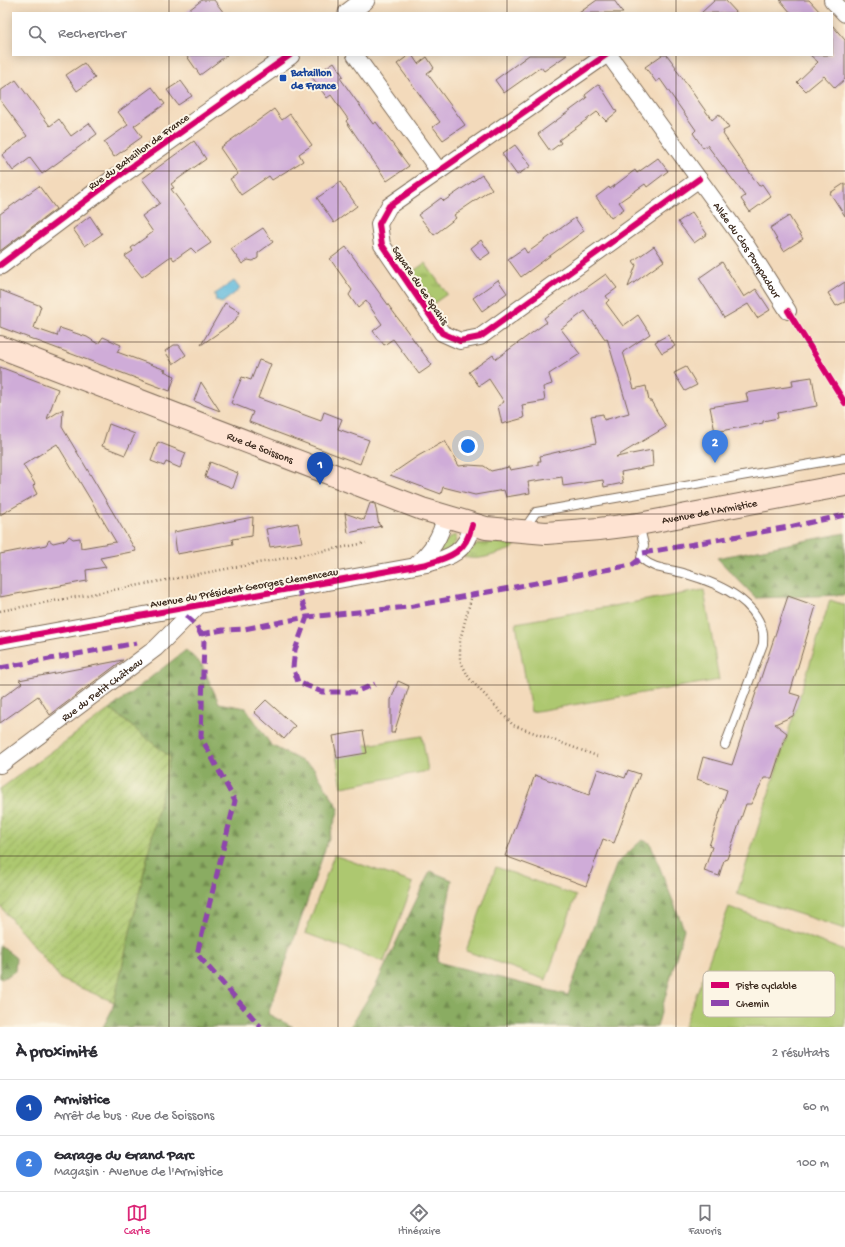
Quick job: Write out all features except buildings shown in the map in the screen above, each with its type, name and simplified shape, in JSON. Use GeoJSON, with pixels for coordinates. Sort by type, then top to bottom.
{"type":"FeatureCollection","features":[{"type":"Feature","properties":{"kind":"main road","name":"Rue de Soissons"},"geometry":{"type":"LineString","coordinates":[[0,347],[472,525],[522,532],[546,533],[574,531]]}},
{"type":"Feature","properties":{"kind":"main road","name":"Avenue de l'Armistice"},"geometry":{"type":"LineString","coordinates":[[574,531],[639,524],[845,485]]}},
{"type":"Feature","properties":{"kind":"street"},"geometry":{"type":"LineString","coordinates":[[349,12],[365,0]]}},
{"type":"Feature","properties":{"kind":"street"},"geometry":{"type":"LineString","coordinates":[[832,0],[845,14]]}},
{"type":"Feature","properties":{"kind":"street","name":"Rue du Bataillon de France"},"geometry":{"type":"LineString","coordinates":[[0,265],[113,180],[289,56]]}},
{"type":"Feature","properties":{"kind":"street"},"geometry":{"type":"LineString","coordinates":[[355,56],[439,171]]}},
{"type":"Feature","properties":{"kind":"street","name":"Square du 6e Spahis"},"geometry":{"type":"LineString","coordinates":[[607,56],[389,206],[379,224],[382,245],[442,333],[460,341],[480,337],[699,179],[609,56]]}},
{"type":"Feature","properties":{"kind":"street","name":"Allée du Clos Pompadour"},"geometry":{"type":"LineString","coordinates":[[699,179],[743,240],[788,312]]}},
{"type":"Feature","properties":{"kind":"street"},"geometry":{"type":"LineString","coordinates":[[415,566],[436,544],[442,531],[445,516]]}},
{"type":"Feature","properties":{"kind":"street","name":"Avenue du Président Georges Clemenceau"},"geometry":{"type":"LineString","coordinates":[[0,641],[198,606],[446,559],[458,552],[469,537],[472,525]]}},
{"type":"Feature","properties":{"kind":"street","name":"Rue du Petit Château"},"geometry":{"type":"LineString","coordinates":[[0,764],[156,648],[198,606]]}},
{"type":"Feature","properties":{"kind":"lane"},"geometry":{"type":"LineString","coordinates":[[522,532],[536,512],[845,458]]}},
{"type":"Feature","properties":{"kind":"lane"},"geometry":{"type":"LineString","coordinates":[[639,524],[644,545],[641,558],[651,566],[685,573],[720,586],[748,605],[762,629],[763,644],[726,745]]}},
{"type":"Feature","properties":{"kind":"path"},"geometry":{"type":"LineString","coordinates":[[788,312],[845,403]]}},
{"type":"Feature","properties":{"kind":"path"},"geometry":{"type":"LineString","coordinates":[[0,611],[366,543]]}},
{"type":"Feature","properties":{"kind":"path"},"geometry":{"type":"LineString","coordinates":[[472,595],[460,640],[460,660],[469,678],[513,725],[597,756]]}},
{"type":"Feature","properties":{"kind":"green space"},"geometry":{"type":"Polygon","coordinates":[[[425,263],[447,294],[434,303],[412,272],[425,263]]]}},
{"type":"Feature","properties":{"kind":"green space"},"geometry":{"type":"Polygon","coordinates":[[[845,533],[845,595],[756,598],[717,558],[845,533]]]}},
{"type":"Feature","properties":{"kind":"green space"},"geometry":{"type":"Polygon","coordinates":[[[456,535],[456,540],[451,548],[429,559],[446,541],[456,535]]]}},
{"type":"Feature","properties":{"kind":"green space"},"geometry":{"type":"Polygon","coordinates":[[[496,542],[516,545],[512,549],[487,557],[468,558],[463,556],[478,544],[496,542]]]}},
{"type":"Feature","properties":{"kind":"green space"},"geometry":{"type":"Polygon","coordinates":[[[704,590],[719,680],[531,712],[516,623],[704,590]]]}},
{"type":"Feature","properties":{"kind":"green space"},"geometry":{"type":"Polygon","coordinates":[[[830,600],[845,605],[845,929],[737,894],[830,600]]]}},
{"type":"Feature","properties":{"kind":"green space"},"geometry":{"type":"Polygon","coordinates":[[[186,650],[202,665],[219,703],[246,708],[271,745],[313,767],[339,809],[268,1014],[293,1027],[103,1027],[112,1010],[170,757],[110,709],[186,650]]]}},
{"type":"Feature","properties":{"kind":"green space"},"geometry":{"type":"Polygon","coordinates":[[[110,709],[170,757],[114,1002],[62,980],[0,906],[0,789],[110,709]]]}},
{"type":"Feature","properties":{"kind":"green space"},"geometry":{"type":"Polygon","coordinates":[[[422,736],[428,771],[342,787],[335,750],[422,736]]]}},
{"type":"Feature","properties":{"kind":"green space"},"geometry":{"type":"Polygon","coordinates":[[[642,840],[650,843],[684,929],[657,1027],[350,1027],[375,987],[430,871],[452,880],[437,962],[568,995],[617,863],[642,840]]]}},
{"type":"Feature","properties":{"kind":"green space"},"geometry":{"type":"Polygon","coordinates":[[[334,855],[413,883],[384,962],[305,933],[334,855]]]}},
{"type":"Feature","properties":{"kind":"green space"},"geometry":{"type":"Polygon","coordinates":[[[496,867],[576,896],[546,980],[466,951],[496,867]]]}},
{"type":"Feature","properties":{"kind":"green space"},"geometry":{"type":"Polygon","coordinates":[[[729,907],[845,951],[845,1027],[684,1027],[703,976],[703,1017],[835,1017],[835,971],[705,971],[729,907]]]}},
{"type":"Feature","properties":{"kind":"green space"},"geometry":{"type":"Polygon","coordinates":[[[0,945],[16,958],[15,971],[6,977],[0,978],[0,945]]]}},
{"type":"Feature","properties":{"kind":"water"},"geometry":{"type":"Polygon","coordinates":[[[234,281],[240,289],[222,303],[216,301],[215,294],[234,281]]]}},
{"type":"Feature","properties":{"kind":"marked path"},"geometry":{"type":"LineString","coordinates":[[643,553],[789,527],[845,515]]}},
{"type":"Feature","properties":{"kind":"marked path"},"geometry":{"type":"LineString","coordinates":[[298,587],[307,617],[408,607],[632,565],[641,558]]}},
{"type":"Feature","properties":{"kind":"marked path"},"geometry":{"type":"LineString","coordinates":[[186,616],[196,625],[204,641],[201,737],[235,801],[197,954],[261,1027]]}},
{"type":"Feature","properties":{"kind":"marked path"},"geometry":{"type":"LineString","coordinates":[[201,634],[223,630],[244,629],[307,617],[295,650],[293,667],[298,682],[322,692],[355,692],[375,684]]}},
{"type":"Feature","properties":{"kind":"marked path"},"geometry":{"type":"LineString","coordinates":[[0,668],[137,643]]}},
{"type":"Feature","properties":{"kind":"cycle path"},"geometry":{"type":"LineString","coordinates":[[0,265],[113,180],[289,56]]}},
{"type":"Feature","properties":{"kind":"cycle path"},"geometry":{"type":"LineString","coordinates":[[605,56],[389,206],[379,224],[382,245],[442,333],[460,341],[480,337],[699,179]]}},
{"type":"Feature","properties":{"kind":"cycle path"},"geometry":{"type":"LineString","coordinates":[[788,311],[845,403]]}},
{"type":"Feature","properties":{"kind":"cycle path"},"geometry":{"type":"LineString","coordinates":[[0,641],[427,564],[443,559],[456,552],[466,542],[472,525]]}},
{"type":"Feature","properties":{"kind":"place","name":"Bataillon de France"},"geometry":{"type":"Point","coordinates":[283,78]}},
{"type":"Feature","properties":{"kind":"place","name":"Garage du Grand Parc"},"geometry":{"type":"Point","coordinates":[715,463]}},
{"type":"Feature","properties":{"kind":"place","name":"Armistice"},"geometry":{"type":"Point","coordinates":[320,485]}}]}
